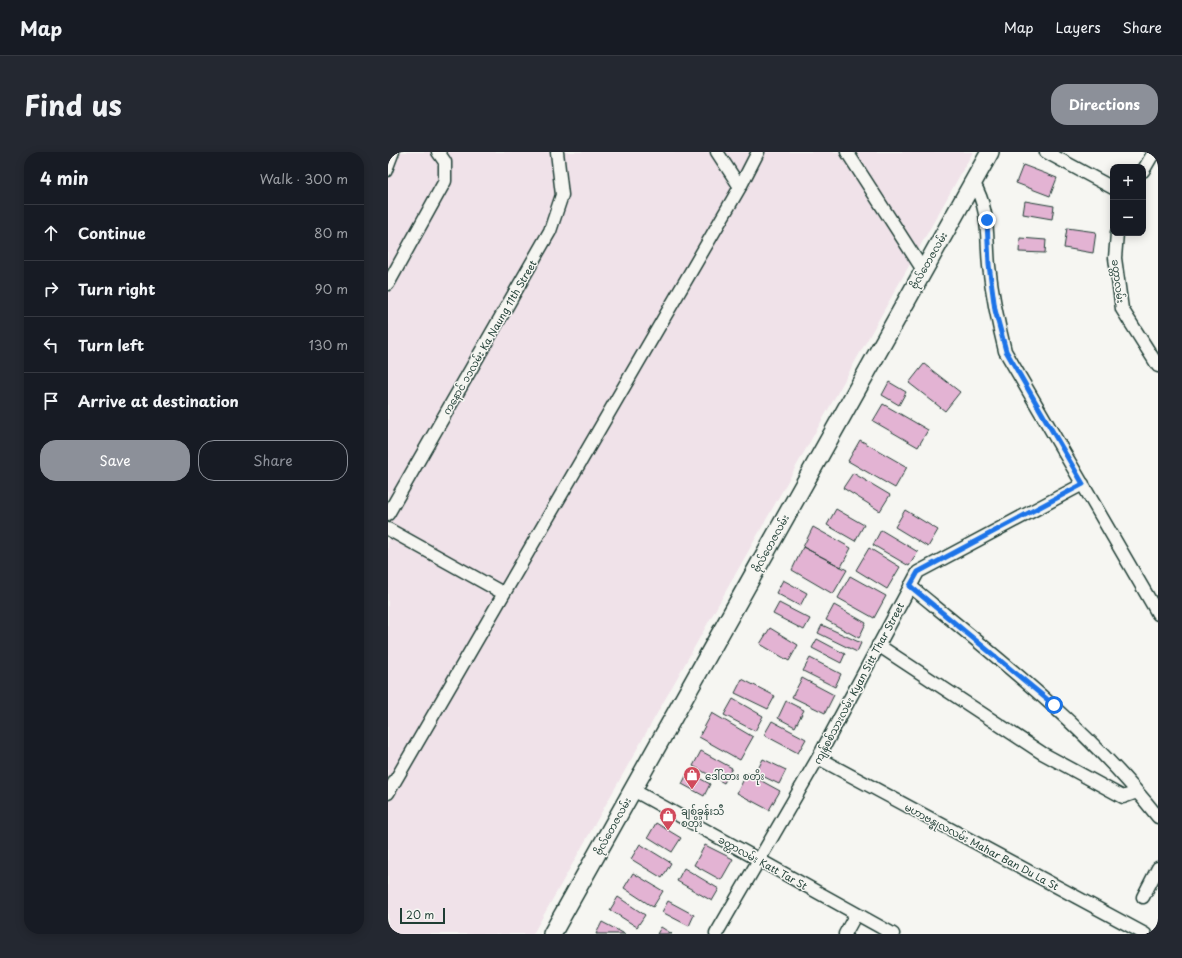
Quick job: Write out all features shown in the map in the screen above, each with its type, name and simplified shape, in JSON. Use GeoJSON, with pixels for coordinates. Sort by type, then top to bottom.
{"type":"FeatureCollection","features":[{"type":"Feature","properties":{"kind":"main road","name":"ဗိုလ်တေဇလမ်း"},"geometry":{"type":"LineString","coordinates":[[552,934],[922,270],[990,152]]}},
{"type":"Feature","properties":{"kind":"street"},"geometry":{"type":"LineString","coordinates":[[388,284],[445,181],[445,162],[438,152]]}},
{"type":"Feature","properties":{"kind":"street","name":"ကနောင် ၁၁လမ်း Ka Naung 11th Street"},"geometry":{"type":"LineString","coordinates":[[388,514],[550,231],[562,195],[557,152]]}},
{"type":"Feature","properties":{"kind":"street"},"geometry":{"type":"LineString","coordinates":[[717,152],[740,186]]}},
{"type":"Feature","properties":{"kind":"street"},"geometry":{"type":"LineString","coordinates":[[388,793],[740,186],[758,152]]}},
{"type":"Feature","properties":{"kind":"street"},"geometry":{"type":"LineString","coordinates":[[848,152],[922,270]]}},
{"type":"Feature","properties":{"kind":"street"},"geometry":{"type":"LineString","coordinates":[[1046,152],[1110,186]]}},
{"type":"Feature","properties":{"kind":"street"},"geometry":{"type":"LineString","coordinates":[[1146,166],[1154,152]]}},
{"type":"Feature","properties":{"kind":"street"},"geometry":{"type":"LineString","coordinates":[[973,182],[981,195],[987,220],[989,265],[995,310],[1006,351],[1158,614]]}},
{"type":"Feature","properties":{"kind":"street","name":"ခတ္တာလမ်း"},"geometry":{"type":"LineString","coordinates":[[1117,236],[1115,258],[1122,309],[1158,366]]}},
{"type":"Feature","properties":{"kind":"street","name":"ကျန်စစ်သားလမ်း Kyan Sitt Thar Street"},"geometry":{"type":"LineString","coordinates":[[716,934],[818,758],[918,572],[1083,484]]}},
{"type":"Feature","properties":{"kind":"street"},"geometry":{"type":"LineString","coordinates":[[388,529],[503,593]]}},
{"type":"Feature","properties":{"kind":"street"},"geometry":{"type":"LineString","coordinates":[[910,586],[1054,705],[1137,792],[1158,817]]}},
{"type":"Feature","properties":{"kind":"street"},"geometry":{"type":"LineString","coordinates":[[878,646],[1042,753],[1124,797],[1137,792]]}},
{"type":"Feature","properties":{"kind":"street","name":"မဟာဗန္ဓုလလမ်း Mahar Ban Du La St"},"geometry":{"type":"LineString","coordinates":[[818,758],[1126,930],[1145,934]]}},
{"type":"Feature","properties":{"kind":"street","name":"ခတ္တာလမ်း Katt Tar St"},"geometry":{"type":"LineString","coordinates":[[633,790],[893,934]]}},
{"type":"Feature","properties":{"kind":"street"},"geometry":{"type":"LineString","coordinates":[[1143,897],[1158,868]]}},
{"type":"Feature","properties":{"kind":"street"},"geometry":{"type":"LineString","coordinates":[[845,934],[856,914]]}},
{"type":"Feature","properties":{"kind":"lane"},"geometry":{"type":"LineString","coordinates":[[388,173],[396,152]]}},
{"type":"Feature","properties":{"kind":"shaded area"},"geometry":{"type":"Polygon","coordinates":[[[388,152],[973,152],[533,934],[388,934],[388,152]]]}},
{"type":"Feature","properties":{"kind":"building"},"geometry":{"type":"Polygon","coordinates":[[[1023,165],[1057,178],[1050,196],[1016,183],[1023,165]]]}},
{"type":"Feature","properties":{"kind":"building"},"geometry":{"type":"Polygon","coordinates":[[[1025,201],[1054,206],[1052,219],[1023,214],[1025,201]]]}},
{"type":"Feature","properties":{"kind":"building"},"geometry":{"type":"Polygon","coordinates":[[[1067,228],[1096,232],[1093,253],[1064,248],[1067,228]]]}},
{"type":"Feature","properties":{"kind":"building"},"geometry":{"type":"Polygon","coordinates":[[[1020,238],[1046,240],[1045,253],[1019,252],[1020,238]]]}},
{"type":"Feature","properties":{"kind":"building"},"geometry":{"type":"Polygon","coordinates":[[[924,364],[960,392],[945,411],[909,383],[924,364]]]}},
{"type":"Feature","properties":{"kind":"building"},"geometry":{"type":"Polygon","coordinates":[[[889,382],[906,392],[899,405],[882,395],[889,382]]]}},
{"type":"Feature","properties":{"kind":"building"},"geometry":{"type":"Polygon","coordinates":[[[883,404],[928,430],[918,447],[873,421],[883,404]]]}},
{"type":"Feature","properties":{"kind":"building"},"geometry":{"type":"Polygon","coordinates":[[[860,440],[907,467],[895,488],[848,461],[860,440]]]}},
{"type":"Feature","properties":{"kind":"building"},"geometry":{"type":"Polygon","coordinates":[[[853,473],[890,495],[880,511],[843,488],[853,473]]]}},
{"type":"Feature","properties":{"kind":"building"},"geometry":{"type":"Polygon","coordinates":[[[836,509],[864,525],[855,541],[827,525],[836,509]]]}},
{"type":"Feature","properties":{"kind":"building"},"geometry":{"type":"Polygon","coordinates":[[[905,510],[938,530],[928,547],[895,527],[905,510]]]}},
{"type":"Feature","properties":{"kind":"building"},"geometry":{"type":"Polygon","coordinates":[[[813,527],[851,548],[841,567],[803,547],[813,527]]]}},
{"type":"Feature","properties":{"kind":"building"},"geometry":{"type":"Polygon","coordinates":[[[881,530],[918,552],[909,566],[873,545],[881,530]]]}},
{"type":"Feature","properties":{"kind":"building"},"geometry":{"type":"Polygon","coordinates":[[[803,547],[847,570],[833,594],[792,570],[803,547]]]}},
{"type":"Feature","properties":{"kind":"building"},"geometry":{"type":"Polygon","coordinates":[[[869,548],[900,567],[887,589],[856,570],[869,548]]]}},
{"type":"Feature","properties":{"kind":"building"},"geometry":{"type":"Polygon","coordinates":[[[850,576],[886,596],[874,618],[838,598],[850,576]]]}},
{"type":"Feature","properties":{"kind":"building"},"geometry":{"type":"Polygon","coordinates":[[[783,580],[807,593],[800,606],[776,593],[783,580]]]}},
{"type":"Feature","properties":{"kind":"building"},"geometry":{"type":"Polygon","coordinates":[[[779,603],[810,619],[804,630],[773,614],[779,603]]]}},
{"type":"Feature","properties":{"kind":"building"},"geometry":{"type":"Polygon","coordinates":[[[834,605],[866,623],[859,638],[826,620],[834,605]]]}},
{"type":"Feature","properties":{"kind":"building"},"geometry":{"type":"Polygon","coordinates":[[[822,625],[861,643],[857,652],[818,633],[822,625]]]}},
{"type":"Feature","properties":{"kind":"building"},"geometry":{"type":"Polygon","coordinates":[[[770,628],[798,645],[789,661],[760,644],[770,628]]]}},
{"type":"Feature","properties":{"kind":"building"},"geometry":{"type":"Polygon","coordinates":[[[817,639],[845,654],[841,663],[812,648],[817,639]]]}},
{"type":"Feature","properties":{"kind":"building"},"geometry":{"type":"Polygon","coordinates":[[[810,658],[841,674],[835,687],[803,671],[810,658]]]}},
{"type":"Feature","properties":{"kind":"building"},"geometry":{"type":"Polygon","coordinates":[[[802,678],[834,695],[825,713],[792,697],[802,678]]]}},
{"type":"Feature","properties":{"kind":"building"},"geometry":{"type":"Polygon","coordinates":[[[742,679],[775,696],[768,709],[735,693],[742,679]]]}},
{"type":"Feature","properties":{"kind":"building"},"geometry":{"type":"Polygon","coordinates":[[[733,699],[763,716],[755,731],[724,715],[733,699]]]}},
{"type":"Feature","properties":{"kind":"building"},"geometry":{"type":"Polygon","coordinates":[[[786,701],[804,710],[795,727],[778,718],[786,701]]]}},
{"type":"Feature","properties":{"kind":"building"},"geometry":{"type":"Polygon","coordinates":[[[712,713],[753,737],[740,760],[699,737],[712,713]]]}},
{"type":"Feature","properties":{"kind":"building"},"geometry":{"type":"Polygon","coordinates":[[[772,721],[806,739],[798,753],[764,735],[772,721]]]}},
{"type":"Feature","properties":{"kind":"building"},"geometry":{"type":"Polygon","coordinates":[[[701,751],[732,768],[724,783],[693,766],[701,751]]]}},
{"type":"Feature","properties":{"kind":"building"},"geometry":{"type":"Polygon","coordinates":[[[763,759],[786,770],[779,784],[756,773],[763,759]]]}},
{"type":"Feature","properties":{"kind":"building"},"geometry":{"type":"Polygon","coordinates":[[[688,772],[710,784],[704,796],[682,784],[688,772]]]}},
{"type":"Feature","properties":{"kind":"building"},"geometry":{"type":"Polygon","coordinates":[[[747,773],[780,791],[769,810],[737,793],[747,773]]]}},
{"type":"Feature","properties":{"kind":"building"},"geometry":{"type":"Polygon","coordinates":[[[656,823],[681,838],[672,852],[648,837],[656,823]]]}},
{"type":"Feature","properties":{"kind":"building"},"geometry":{"type":"Polygon","coordinates":[[[640,844],[671,863],[662,878],[631,859],[640,844]]]}},
{"type":"Feature","properties":{"kind":"building"},"geometry":{"type":"Polygon","coordinates":[[[705,845],[733,859],[721,880],[694,865],[705,845]]]}},
{"type":"Feature","properties":{"kind":"building"},"geometry":{"type":"Polygon","coordinates":[[[684,868],[719,889],[712,901],[677,881],[684,868]]]}},
{"type":"Feature","properties":{"kind":"building"},"geometry":{"type":"Polygon","coordinates":[[[633,873],[663,891],[653,907],[624,888],[633,873]]]}},
{"type":"Feature","properties":{"kind":"building"},"geometry":{"type":"Polygon","coordinates":[[[618,897],[645,915],[637,927],[610,910],[618,897]]]}},
{"type":"Feature","properties":{"kind":"building"},"geometry":{"type":"Polygon","coordinates":[[[668,901],[694,915],[689,926],[662,912],[668,901]]]}},
{"type":"Feature","properties":{"kind":"building"},"geometry":{"type":"Polygon","coordinates":[[[602,922],[625,934],[596,934],[602,922]]]}},
{"type":"Feature","properties":{"kind":"building"},"geometry":{"type":"Polygon","coordinates":[[[661,927],[672,934],[657,934],[661,927]]]}},
{"type":"Feature","properties":{"kind":"place","name":"ဒေါ်ထား စတိုး"},"geometry":{"type":"Point","coordinates":[692,790]}},
{"type":"Feature","properties":{"kind":"place","name":"ချစ်ခွန်းသီ စတိုး"},"geometry":{"type":"Point","coordinates":[668,831]}},
{"type":"Feature","properties":{"kind":"route"},"geometry":{"type":"LineString","coordinates":[[987,220],[989,265],[995,310],[1006,351],[1083,484],[918,572],[910,586],[1054,705]]}}]}
